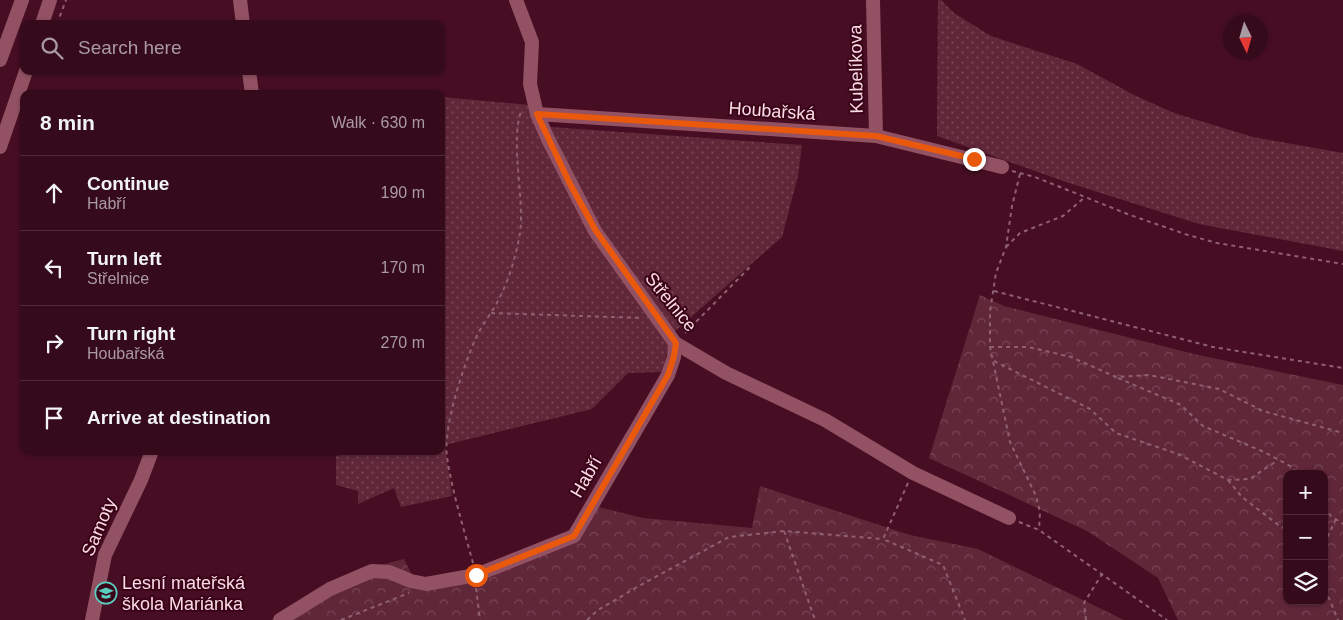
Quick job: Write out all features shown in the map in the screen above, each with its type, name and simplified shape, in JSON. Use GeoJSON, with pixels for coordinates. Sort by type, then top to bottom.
{"type":"FeatureCollection","features":[{"type":"Feature","properties":{"kind":"street"},"geometry":{"type":"LineString","coordinates":[[0,60],[22,0]]}},
{"type":"Feature","properties":{"kind":"street"},"geometry":{"type":"LineString","coordinates":[[43,20],[50,0]]}},
{"type":"Feature","properties":{"kind":"street"},"geometry":{"type":"LineString","coordinates":[[240,0],[242,20]]}},
{"type":"Feature","properties":{"kind":"street","name":"Střelnice"},"geometry":{"type":"LineString","coordinates":[[516,0],[532,42],[530,74],[537,114],[569,182],[596,231],[676,343],[726,373],[825,420],[913,474],[1009,518]]}},
{"type":"Feature","properties":{"kind":"street","name":"Kubelíkova"},"geometry":{"type":"LineString","coordinates":[[874,0],[876,136]]}},
{"type":"Feature","properties":{"kind":"street"},"geometry":{"type":"LineString","coordinates":[[1,145],[25,75]]}},
{"type":"Feature","properties":{"kind":"street"},"geometry":{"type":"LineString","coordinates":[[250,75],[251,90]]}},
{"type":"Feature","properties":{"kind":"street","name":"Houbařská"},"geometry":{"type":"LineString","coordinates":[[537,114],[876,136],[1002,167]]}},
{"type":"Feature","properties":{"kind":"street","name":"Habří"},"geometry":{"type":"LineString","coordinates":[[280,620],[330,589],[372,571],[389,572],[411,581],[426,584],[476,575],[574,536],[668,375],[676,343]]}},
{"type":"Feature","properties":{"kind":"street","name":"Samoty"},"geometry":{"type":"LineString","coordinates":[[92,620],[104,555],[141,480],[150,455]]}},
{"type":"Feature","properties":{"kind":"path"},"geometry":{"type":"LineString","coordinates":[[58,20],[66,0]]}},
{"type":"Feature","properties":{"kind":"path"},"geometry":{"type":"LineString","coordinates":[[480,620],[476,599],[476,575],[447,456],[449,432],[461,374],[476,338],[504,288],[516,253],[521,207],[518,159],[519,117],[533,95]]}},
{"type":"Feature","properties":{"kind":"path"},"geometry":{"type":"LineString","coordinates":[[1002,167],[1035,177],[1130,215],[1217,243],[1343,264]]}},
{"type":"Feature","properties":{"kind":"path"},"geometry":{"type":"LineString","coordinates":[[1020,174],[1012,206],[1006,247],[996,273],[990,311],[990,348],[1010,442],[1036,496],[1040,512],[1040,530]]}},
{"type":"Feature","properties":{"kind":"path"},"geometry":{"type":"LineString","coordinates":[[1006,247],[1020,233],[1063,216],[1086,197]]}},
{"type":"Feature","properties":{"kind":"path"},"geometry":{"type":"LineString","coordinates":[[676,343],[751,266]]}},
{"type":"Feature","properties":{"kind":"path"},"geometry":{"type":"LineString","coordinates":[[994,292],[1212,347],[1343,368]]}},
{"type":"Feature","properties":{"kind":"path"},"geometry":{"type":"LineString","coordinates":[[491,313],[658,319]]}},
{"type":"Feature","properties":{"kind":"path"},"geometry":{"type":"LineString","coordinates":[[990,348],[1028,347],[1071,357],[1181,404],[1203,426],[1278,460],[1294,470]]}},
{"type":"Feature","properties":{"kind":"path"},"geometry":{"type":"LineString","coordinates":[[994,361],[1090,409],[1116,433],[1178,454],[1228,480],[1242,497],[1283,528]]}},
{"type":"Feature","properties":{"kind":"path"},"geometry":{"type":"LineString","coordinates":[[1116,377],[1149,375],[1219,389],[1263,411],[1343,433]]}},
{"type":"Feature","properties":{"kind":"path"},"geometry":{"type":"LineString","coordinates":[[1228,480],[1250,479],[1278,460]]}},
{"type":"Feature","properties":{"kind":"path"},"geometry":{"type":"LineString","coordinates":[[883,539],[913,474]]}},
{"type":"Feature","properties":{"kind":"path"},"geometry":{"type":"LineString","coordinates":[[1328,511],[1343,524]]}},
{"type":"Feature","properties":{"kind":"path"},"geometry":{"type":"LineString","coordinates":[[1009,518],[1040,530],[1167,620]]}},
{"type":"Feature","properties":{"kind":"path"},"geometry":{"type":"LineString","coordinates":[[1328,534],[1336,519]]}},
{"type":"Feature","properties":{"kind":"path"},"geometry":{"type":"LineString","coordinates":[[784,531],[815,620]]}},
{"type":"Feature","properties":{"kind":"path"},"geometry":{"type":"LineString","coordinates":[[587,620],[598,610],[639,586],[729,537],[784,531],[883,539],[943,565],[965,620]]}},
{"type":"Feature","properties":{"kind":"path"},"geometry":{"type":"LineString","coordinates":[[1326,560],[1326,591],[1338,620]]}},
{"type":"Feature","properties":{"kind":"path"},"geometry":{"type":"LineString","coordinates":[[1086,620],[1084,603],[1102,574]]}},
{"type":"Feature","properties":{"kind":"path"},"geometry":{"type":"LineString","coordinates":[[341,620],[409,593]]}},
{"type":"Feature","properties":{"kind":"green space"},"geometry":{"type":"Polygon","coordinates":[[[938,0],[941,0],[954,13],[991,36],[1077,64],[1136,96],[1174,113],[1253,137],[1343,153],[1343,251],[1199,224],[1066,182],[937,136],[938,0]]]}},
{"type":"Feature","properties":{"kind":"green space"},"geometry":{"type":"Polygon","coordinates":[[[445,97],[529,105],[537,126],[802,145],[798,176],[782,237],[673,333],[669,341],[663,372],[628,373],[592,409],[445,445],[445,97]]]}},
{"type":"Feature","properties":{"kind":"green space"},"geometry":{"type":"Polygon","coordinates":[[[980,295],[1004,306],[1198,355],[1343,385],[1343,620],[1178,620],[1158,578],[1087,531],[929,458],[980,295]]]}},
{"type":"Feature","properties":{"kind":"green space"},"geometry":{"type":"Polygon","coordinates":[[[445,445],[452,496],[401,507],[394,488],[358,504],[358,491],[336,485],[336,456],[445,455],[445,445]]]}},
{"type":"Feature","properties":{"kind":"green space"},"geometry":{"type":"Polygon","coordinates":[[[760,486],[910,535],[978,549],[1124,620],[272,620],[354,572],[404,559],[417,586],[469,576],[491,577],[535,554],[578,540],[598,507],[643,518],[752,528],[760,486]]]}},
{"type":"Feature","properties":{"kind":"place","name":"Lesní mateřská škola Mariánka"},"geometry":{"type":"Point","coordinates":[106,593]}},
{"type":"Feature","properties":{"kind":"route"},"geometry":{"type":"LineString","coordinates":[[476,575],[574,536],[668,375],[676,343],[636,290],[596,231],[569,182],[537,114],[876,136],[974,159]]}}]}
